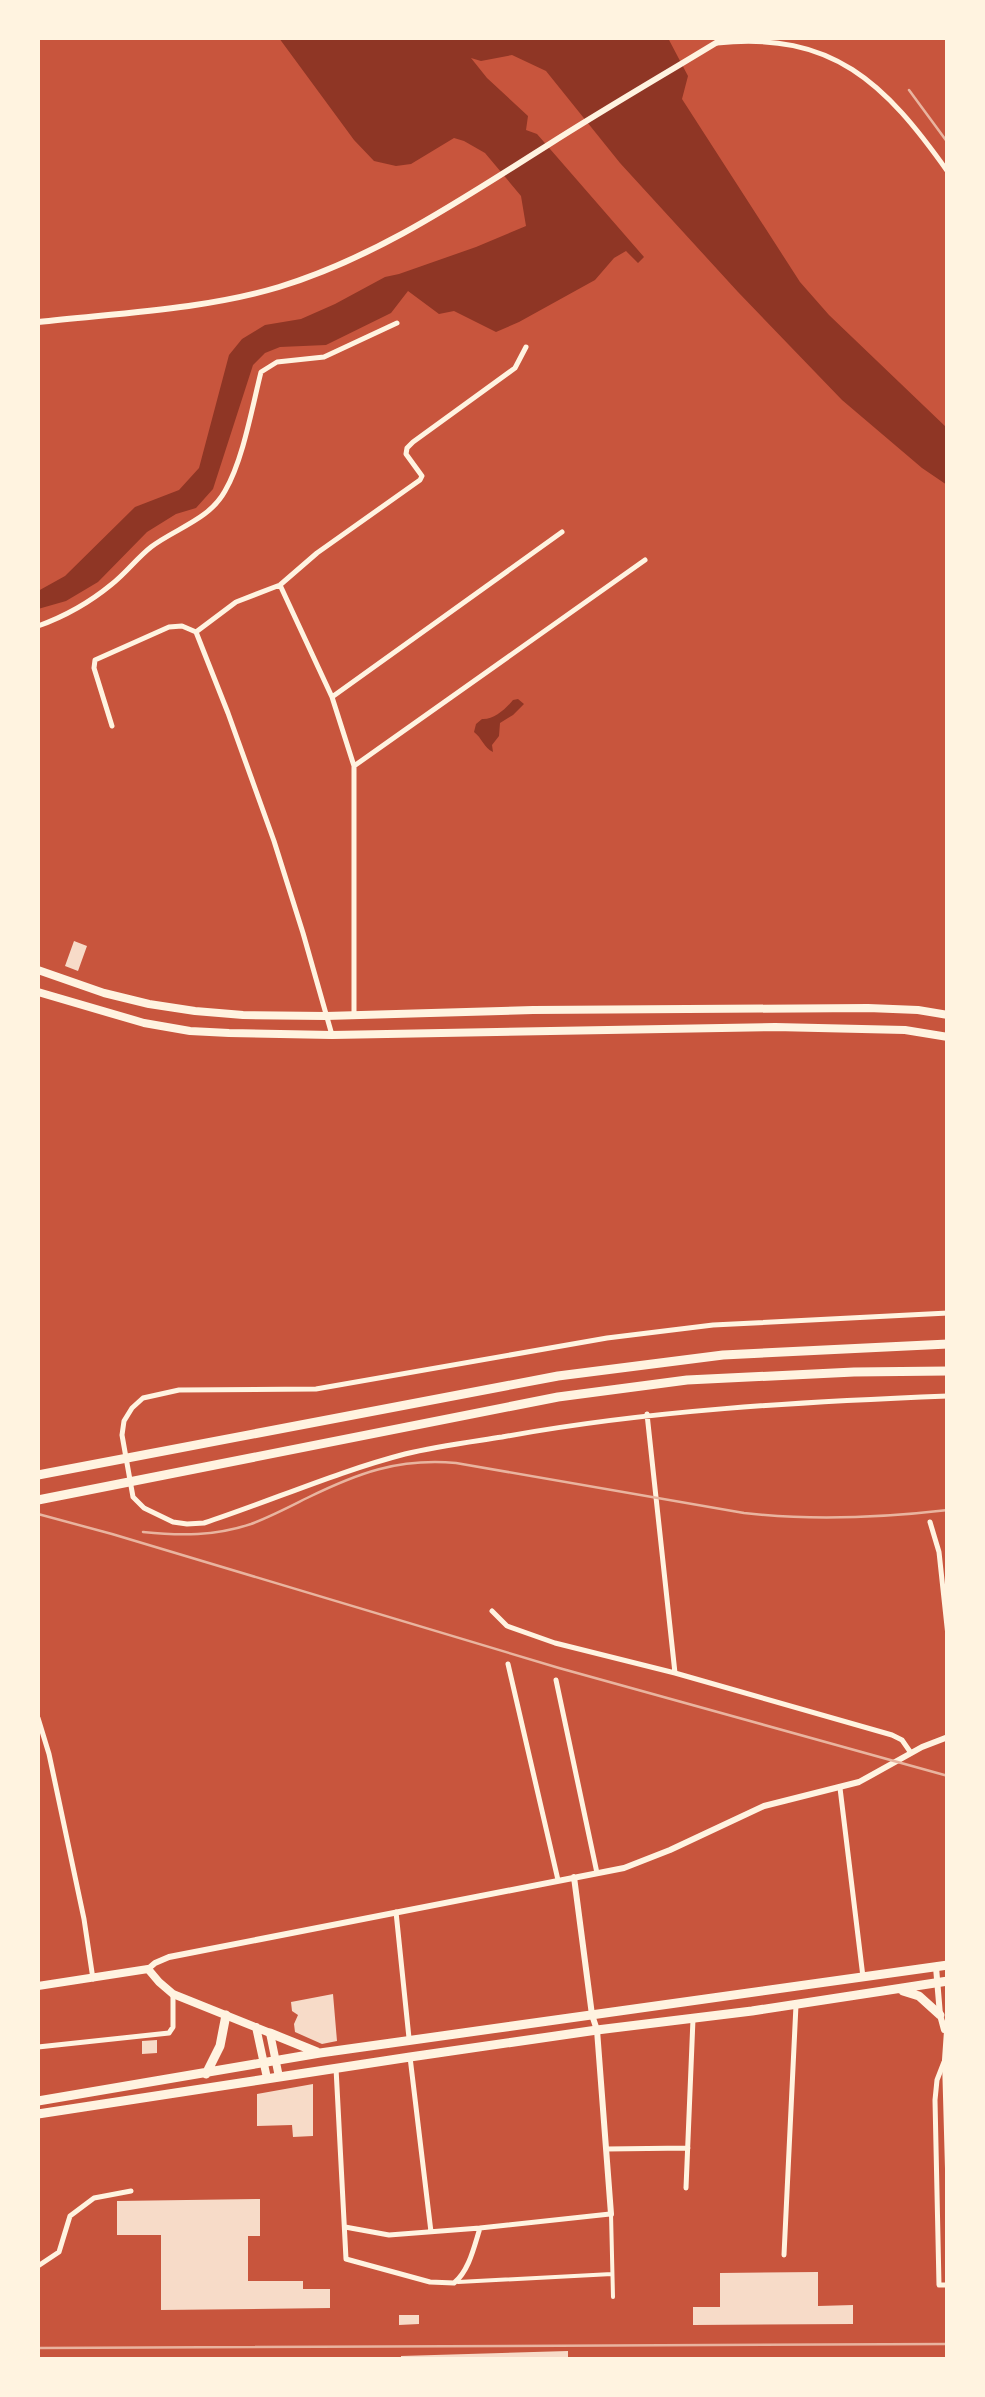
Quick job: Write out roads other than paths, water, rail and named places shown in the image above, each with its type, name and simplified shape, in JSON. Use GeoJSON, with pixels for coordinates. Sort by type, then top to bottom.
{"type":"FeatureCollection","features":[{"type":"Feature","properties":{"kind":"main road"},"geometry":{"type":"LineString","coordinates":[[38,970],[104,993],[180,1009],[243,1015],[868,1008],[948,1015]]}},
{"type":"Feature","properties":{"kind":"main road"},"geometry":{"type":"LineString","coordinates":[[38,992],[113,1016],[190,1031],[332,1035],[776,1027],[905,1030],[948,1037]]}},
{"type":"Feature","properties":{"kind":"main road"},"geometry":{"type":"LineString","coordinates":[[38,1476],[558,1376],[724,1356],[948,1344]]}},
{"type":"Feature","properties":{"kind":"main road"},"geometry":{"type":"LineString","coordinates":[[38,1500],[576,1394],[687,1380],[948,1371]]}},
{"type":"Feature","properties":{"kind":"main road"},"geometry":{"type":"LineString","coordinates":[[38,2101],[320,2054],[942,1966]]}},
{"type":"Feature","properties":{"kind":"main road"},"geometry":{"type":"LineString","coordinates":[[38,1986],[148,1969],[173,1994],[320,2054]]}},
{"type":"Feature","properties":{"kind":"main road"},"geometry":{"type":"LineString","coordinates":[[38,2114],[942,1982]]}},
{"type":"Feature","properties":{"kind":"main road"},"geometry":{"type":"LineString","coordinates":[[890,1990],[919,1996],[944,2015]]}},
{"type":"Feature","properties":{"kind":"main road"},"geometry":{"type":"LineString","coordinates":[[206,2074],[220,2046],[226,2015]]}},
{"type":"Feature","properties":{"kind":"main road"},"geometry":{"type":"LineString","coordinates":[[256,2028],[266,2078]]}},
{"type":"Feature","properties":{"kind":"main road"},"geometry":{"type":"LineString","coordinates":[[270,2033],[279,2077]]}},
{"type":"Feature","properties":{"kind":"street"},"geometry":{"type":"LineString","coordinates":[[38,322],[237,297],[276,288],[358,256],[426,221],[724,38]]}},
{"type":"Feature","properties":{"kind":"street"},"geometry":{"type":"LineString","coordinates":[[713,44],[764,41],[815,50],[868,79],[901,109],[948,172]]}},
{"type":"Feature","properties":{"kind":"street"},"geometry":{"type":"LineString","coordinates":[[38,626],[85,605],[152,546],[217,504],[234,470],[262,372],[277,362],[324,357],[397,323]]}},
{"type":"Feature","properties":{"kind":"street"},"geometry":{"type":"LineString","coordinates":[[196,632],[236,602],[280,585],[316,554],[420,480],[422,476],[406,454],[408,448],[516,368],[526,347]]}},
{"type":"Feature","properties":{"kind":"street"},"geometry":{"type":"LineString","coordinates":[[332,697],[562,532]]}},
{"type":"Feature","properties":{"kind":"street"},"geometry":{"type":"LineString","coordinates":[[354,766],[646,560]]}},
{"type":"Feature","properties":{"kind":"street"},"geometry":{"type":"LineString","coordinates":[[280,585],[332,697],[354,766],[354,1014]]}},
{"type":"Feature","properties":{"kind":"street"},"geometry":{"type":"LineString","coordinates":[[112,726],[95,660],[169,627],[182,626],[196,632],[274,841],[332,1035]]}},
{"type":"Feature","properties":{"kind":"street"},"geometry":{"type":"LineString","coordinates":[[948,1313],[714,1325],[607,1338],[316,1389],[179,1390],[143,1398],[124,1422],[122,1435],[133,1497],[161,1517],[187,1524],[217,1518],[350,1470],[408,1454],[574,1424],[788,1402],[948,1396]]}},
{"type":"Feature","properties":{"kind":"street"},"geometry":{"type":"LineString","coordinates":[[647,1414],[675,1672]]}},
{"type":"Feature","properties":{"kind":"street"},"geometry":{"type":"LineString","coordinates":[[930,1522],[939,1552],[948,1636]]}},
{"type":"Feature","properties":{"kind":"street"},"geometry":{"type":"LineString","coordinates":[[492,1611],[507,1626],[555,1642],[675,1672],[892,1735],[902,1740],[911,1753]]}},
{"type":"Feature","properties":{"kind":"street"},"geometry":{"type":"LineString","coordinates":[[508,1664],[558,1880]]}},
{"type":"Feature","properties":{"kind":"street"},"geometry":{"type":"LineString","coordinates":[[556,1680],[597,1873]]}},
{"type":"Feature","properties":{"kind":"street"},"geometry":{"type":"LineString","coordinates":[[38,1718],[84,1919],[92,1979]]}},
{"type":"Feature","properties":{"kind":"street"},"geometry":{"type":"LineString","coordinates":[[148,1969],[169,1957],[624,1868],[758,1808],[868,1778],[948,1737]]}},
{"type":"Feature","properties":{"kind":"street"},"geometry":{"type":"LineString","coordinates":[[840,1788],[862,1977]]}},
{"type":"Feature","properties":{"kind":"street"},"geometry":{"type":"LineString","coordinates":[[574,1877],[597,2030],[611,2214],[613,2298]]}},
{"type":"Feature","properties":{"kind":"street"},"geometry":{"type":"LineString","coordinates":[[396,1912],[409,2041]]}},
{"type":"Feature","properties":{"kind":"street"},"geometry":{"type":"LineString","coordinates":[[942,1966],[948,2169]]}},
{"type":"Feature","properties":{"kind":"street"},"geometry":{"type":"LineString","coordinates":[[38,2047],[168,2033],[173,2027],[173,1994]]}},
{"type":"Feature","properties":{"kind":"street"},"geometry":{"type":"LineString","coordinates":[[784,2255],[796,2005]]}},
{"type":"Feature","properties":{"kind":"street"},"geometry":{"type":"LineString","coordinates":[[686,2188],[693,2018]]}},
{"type":"Feature","properties":{"kind":"street"},"geometry":{"type":"LineString","coordinates":[[410,2057],[431,2232]]}},
{"type":"Feature","properties":{"kind":"street"},"geometry":{"type":"LineString","coordinates":[[946,2062],[937,2079],[935,2096],[939,2285],[948,2284]]}},
{"type":"Feature","properties":{"kind":"street"},"geometry":{"type":"LineString","coordinates":[[336,2068],[346,2259],[450,2284],[612,2274]]}},
{"type":"Feature","properties":{"kind":"street"},"geometry":{"type":"LineString","coordinates":[[607,2149],[688,2148]]}},
{"type":"Feature","properties":{"kind":"street"},"geometry":{"type":"LineString","coordinates":[[38,2266],[59,2252],[71,2215],[94,2198],[130,2191]]}},
{"type":"Feature","properties":{"kind":"street"},"geometry":{"type":"LineString","coordinates":[[345,2227],[387,2235],[611,2214]]}},
{"type":"Feature","properties":{"kind":"street"},"geometry":{"type":"LineString","coordinates":[[458,2282],[480,2228]]}},
{"type":"Feature","properties":{"kind":"street"},"geometry":{"type":"LineString","coordinates":[[660,2360],[672,2360]]}},
{"type":"Feature","properties":{"kind":"railway"},"geometry":{"type":"LineString","coordinates":[[909,90],[948,143]]}},
{"type":"Feature","properties":{"kind":"railway"},"geometry":{"type":"LineString","coordinates":[[143,1532],[198,1534],[238,1528],[361,1475],[397,1465],[435,1462],[744,1513],[846,1518],[948,1510]]}},
{"type":"Feature","properties":{"kind":"railway"},"geometry":{"type":"LineString","coordinates":[[38,1514],[559,1668],[948,1776]]}},
{"type":"Feature","properties":{"kind":"railway"},"geometry":{"type":"LineString","coordinates":[[38,2348],[948,2344]]}}]}
